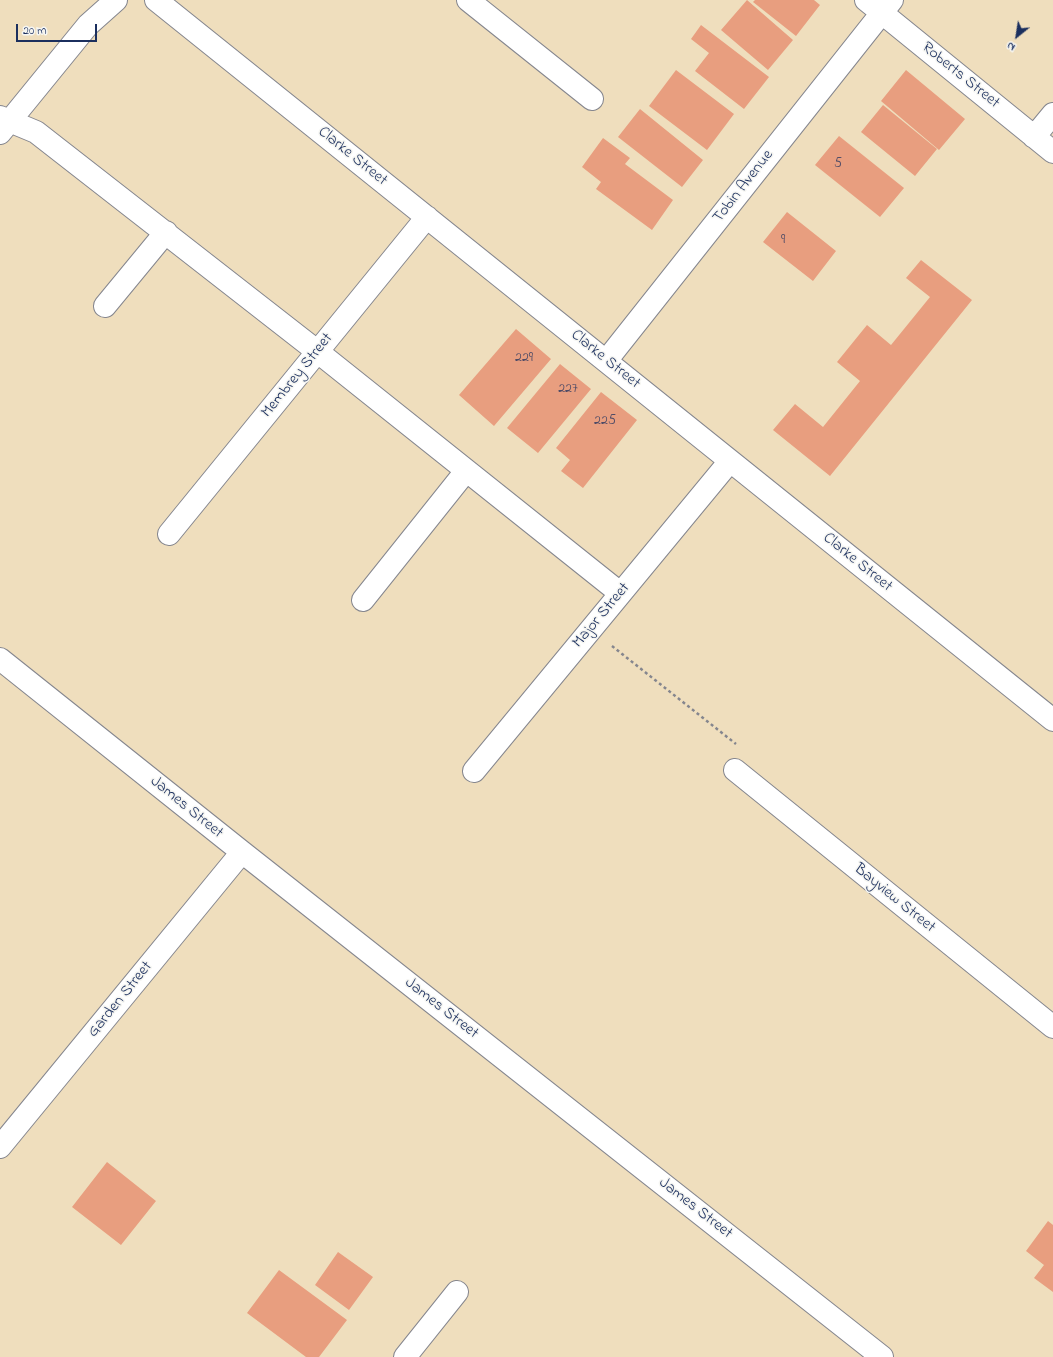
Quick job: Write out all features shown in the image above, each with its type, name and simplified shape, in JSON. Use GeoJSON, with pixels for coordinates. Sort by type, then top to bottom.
{"type":"FeatureCollection","features":[{"type":"Feature","properties":{"kind":"street"},"geometry":{"type":"LineString","coordinates":[[88,25],[100,0]]}},
{"type":"Feature","properties":{"kind":"street"},"geometry":{"type":"LineString","coordinates":[[116,0],[88,25],[3,123],[36,132],[166,232],[620,593]]}},
{"type":"Feature","properties":{"kind":"street","name":"Clarke Street"},"geometry":{"type":"LineString","coordinates":[[156,0],[1053,720]]}},
{"type":"Feature","properties":{"kind":"street"},"geometry":{"type":"LineString","coordinates":[[468,0],[592,98]]}},
{"type":"Feature","properties":{"kind":"street","name":"Roberts Street"},"geometry":{"type":"LineString","coordinates":[[880,4],[1053,152]]}},
{"type":"Feature","properties":{"kind":"street","name":"Tobin Avenue"},"geometry":{"type":"LineString","coordinates":[[606,361],[880,4]]}},
{"type":"Feature","properties":{"kind":"street"},"geometry":{"type":"LineString","coordinates":[[1034,137],[1053,114]]}},
{"type":"Feature","properties":{"kind":"street","name":"Membrey Street"},"geometry":{"type":"LineString","coordinates":[[169,534],[427,218]]}},
{"type":"Feature","properties":{"kind":"street"},"geometry":{"type":"LineString","coordinates":[[105,306],[166,232]]}},
{"type":"Feature","properties":{"kind":"street","name":"Major Street"},"geometry":{"type":"LineString","coordinates":[[474,771],[730,461]]}},
{"type":"Feature","properties":{"kind":"street"},"geometry":{"type":"LineString","coordinates":[[362,600],[466,471]]}},
{"type":"Feature","properties":{"kind":"street","name":"James Street"},"geometry":{"type":"LineString","coordinates":[[0,659],[882,1357]]}},
{"type":"Feature","properties":{"kind":"street","name":"Bayview Street"},"geometry":{"type":"LineString","coordinates":[[735,770],[1053,1027]]}},
{"type":"Feature","properties":{"kind":"street","name":"Garden Street"},"geometry":{"type":"LineString","coordinates":[[0,1147],[242,852]]}},
{"type":"Feature","properties":{"kind":"street"},"geometry":{"type":"LineString","coordinates":[[405,1357],[457,1292]]}},
{"type":"Feature","properties":{"kind":"path"},"geometry":{"type":"LineString","coordinates":[[612,646],[738,746]]}},
{"type":"Feature","properties":{"kind":"building"},"geometry":{"type":"Polygon","coordinates":[[[747,0],[793,40],[768,70],[721,30],[747,0]]]}},
{"type":"Feature","properties":{"kind":"building"},"geometry":{"type":"Polygon","coordinates":[[[755,0],[814,0],[820,5],[796,36],[753,2],[755,0]]]}},
{"type":"Feature","properties":{"kind":"building"},"geometry":{"type":"Polygon","coordinates":[[[701,25],[769,77],[744,109],[695,71],[709,53],[691,39],[701,25]]]}},
{"type":"Feature","properties":{"kind":"building"},"geometry":{"type":"Polygon","coordinates":[[[676,70],[734,114],[707,150],[649,106],[676,70]]]}},
{"type":"Feature","properties":{"kind":"building"},"geometry":{"type":"Polygon","coordinates":[[[906,70],[965,119],[939,150],[881,101],[906,70]]]}},
{"type":"Feature","properties":{"kind":"building"},"geometry":{"type":"Polygon","coordinates":[[[883,105],[937,149],[915,176],[861,132],[883,105]]]}},
{"type":"Feature","properties":{"kind":"building"},"geometry":{"type":"Polygon","coordinates":[[[640,109],[703,160],[682,187],[618,137],[640,109]]]}},
{"type":"Feature","properties":{"kind":"building"},"geometry":{"type":"Polygon","coordinates":[[[839,136],[904,188],[880,217],[815,165],[839,136]]]}},
{"type":"Feature","properties":{"kind":"building"},"geometry":{"type":"Polygon","coordinates":[[[603,138],[630,158],[625,164],[673,200],[652,230],[596,189],[601,182],[582,167],[603,138]]]}},
{"type":"Feature","properties":{"kind":"building"},"geometry":{"type":"Polygon","coordinates":[[[787,212],[836,251],[813,281],[763,242],[787,212]]]}},
{"type":"Feature","properties":{"kind":"building"},"geometry":{"type":"Polygon","coordinates":[[[921,260],[972,300],[830,476],[773,430],[795,404],[823,427],[860,381],[837,362],[867,325],[891,345],[930,297],[906,278],[921,260]]]}},
{"type":"Feature","properties":{"kind":"building"},"geometry":{"type":"Polygon","coordinates":[[[516,329],[551,359],[494,426],[459,395],[516,329]]]}},
{"type":"Feature","properties":{"kind":"building"},"geometry":{"type":"Polygon","coordinates":[[[560,364],[591,389],[538,453],[507,428],[560,364]]]}},
{"type":"Feature","properties":{"kind":"building"},"geometry":{"type":"Polygon","coordinates":[[[601,392],[637,420],[583,488],[561,471],[570,460],[556,448],[601,392]]]}},
{"type":"Feature","properties":{"kind":"building"},"geometry":{"type":"Polygon","coordinates":[[[107,1162],[156,1201],[121,1245],[72,1207],[107,1162]]]}},
{"type":"Feature","properties":{"kind":"building"},"geometry":{"type":"Polygon","coordinates":[[[1048,1221],[1053,1225],[1053,1292],[1034,1278],[1044,1265],[1026,1251],[1048,1221]]]}},
{"type":"Feature","properties":{"kind":"building"},"geometry":{"type":"Polygon","coordinates":[[[338,1252],[373,1277],[349,1310],[315,1285],[338,1252]]]}},
{"type":"Feature","properties":{"kind":"building"},"geometry":{"type":"Polygon","coordinates":[[[279,1270],[347,1320],[319,1357],[306,1357],[247,1313],[279,1270]]]}}]}
